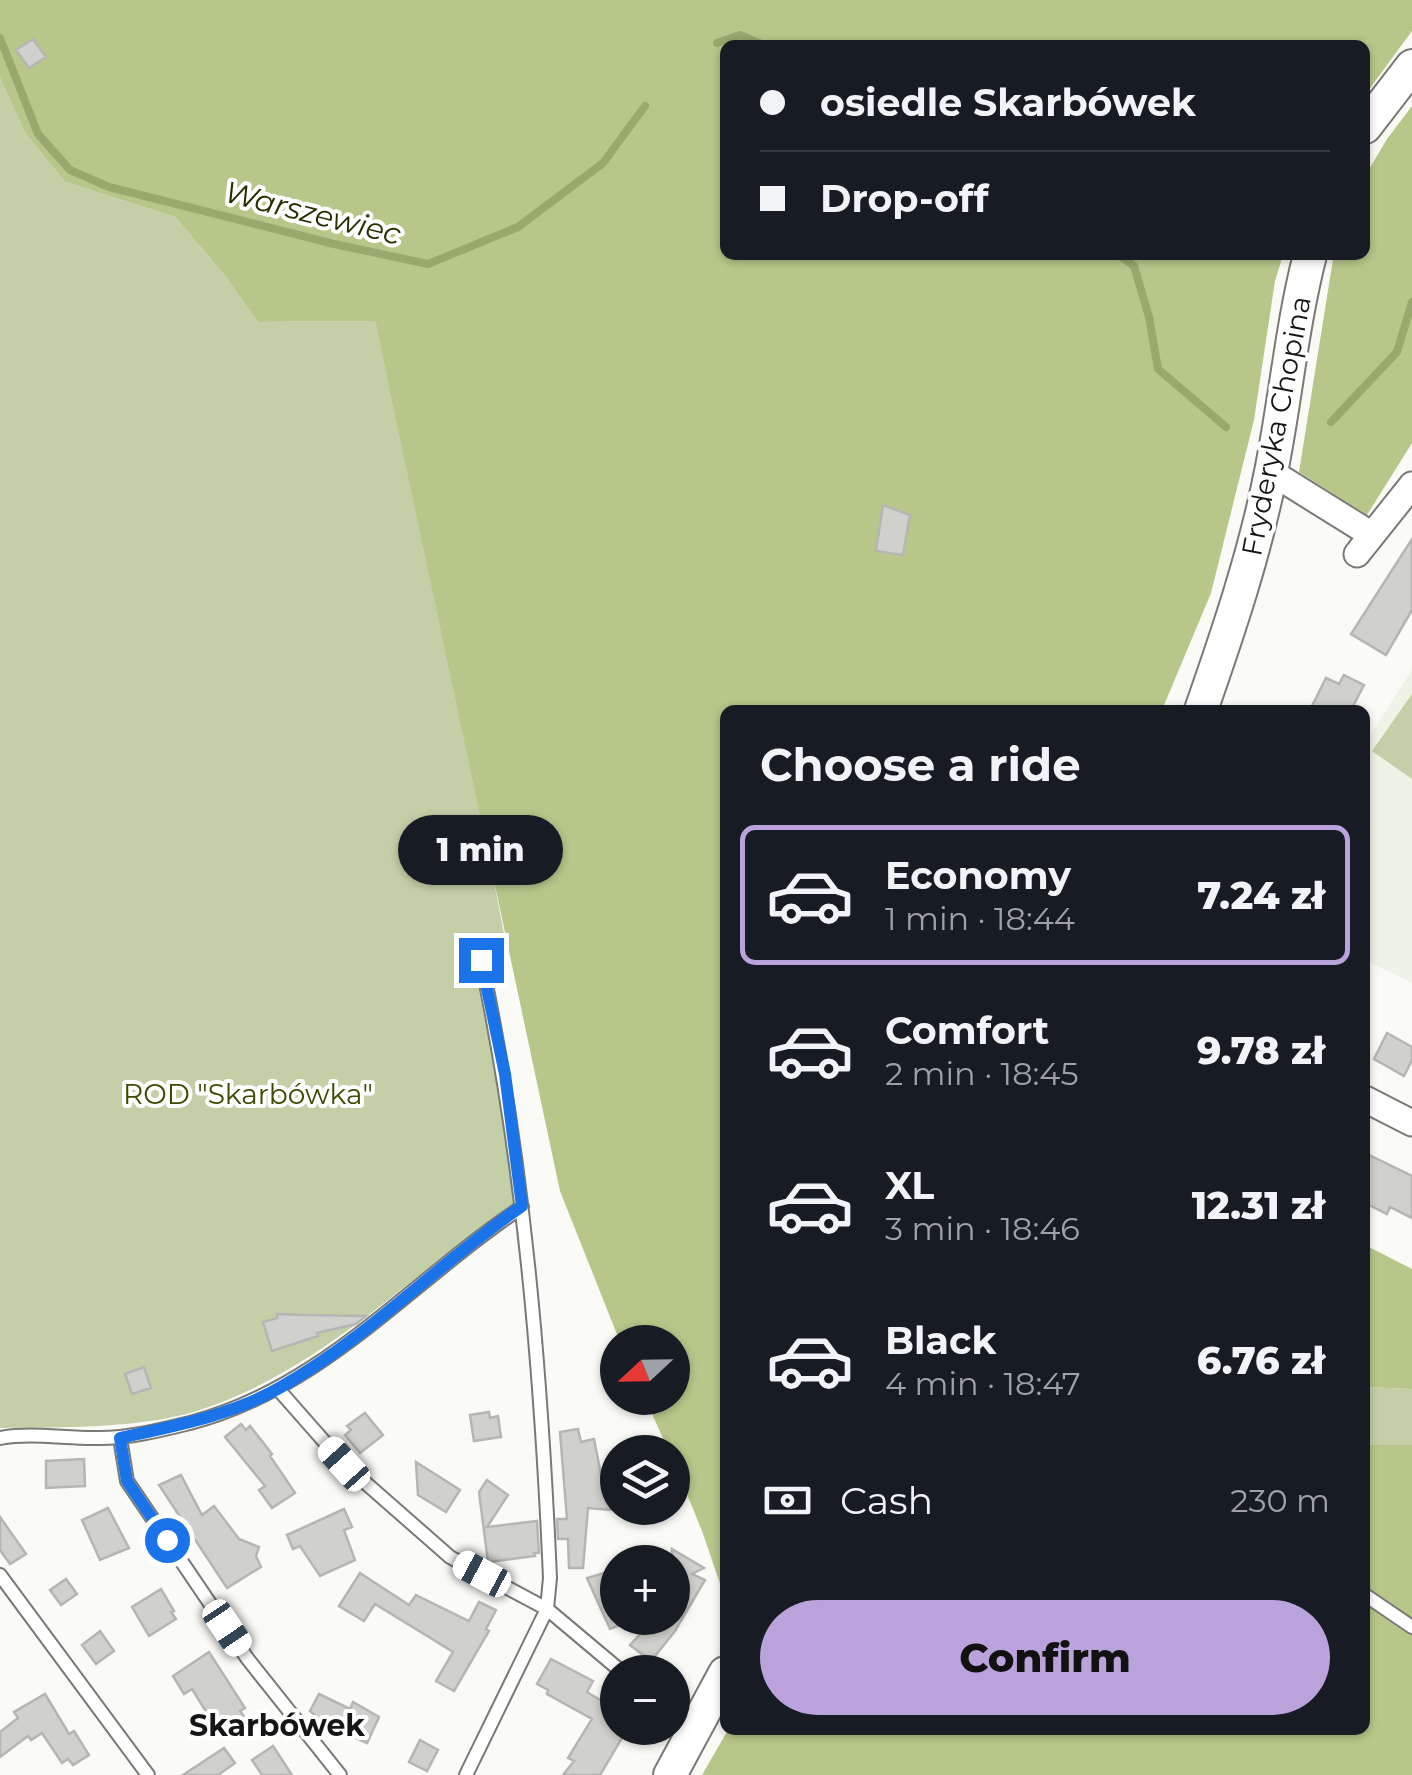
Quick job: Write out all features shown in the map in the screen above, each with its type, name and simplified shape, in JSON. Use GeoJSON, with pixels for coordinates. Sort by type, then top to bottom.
{"type":"FeatureCollection","features":[{"type":"Feature","properties":{"kind":"street"},"geometry":{"type":"LineString","coordinates":[[1370,121],[1412,66]]}},
{"type":"Feature","properties":{"kind":"street","name":"Fryderyka Chopina"},"geometry":{"type":"LineString","coordinates":[[1203,705],[1248,570],[1272,472],[1309,260]]}},
{"type":"Feature","properties":{"kind":"street"},"geometry":{"type":"LineString","coordinates":[[1272,472],[1365,545],[1412,485]]}},
{"type":"Feature","properties":{"kind":"street"},"geometry":{"type":"LineString","coordinates":[[1370,1102],[1412,1123]]}},
{"type":"Feature","properties":{"kind":"street"},"geometry":{"type":"LineString","coordinates":[[690,1715],[720,1679]]}},
{"type":"Feature","properties":{"kind":"street"},"geometry":{"type":"LineString","coordinates":[[670,1775],[677,1745]]}},
{"type":"Feature","properties":{"kind":"lane"},"geometry":{"type":"LineString","coordinates":[[466,1775],[547,1608],[550,1578],[538,1357],[522,1206],[505,1074],[481,960]]}},
{"type":"Feature","properties":{"kind":"lane"},"geometry":{"type":"LineString","coordinates":[[0,1438],[120,1438],[194,1422],[278,1390],[343,1349],[522,1206]]}},
{"type":"Feature","properties":{"kind":"lane"},"geometry":{"type":"LineString","coordinates":[[278,1390],[344,1464],[450,1557],[547,1608],[602,1655]]}},
{"type":"Feature","properties":{"kind":"lane"},"geometry":{"type":"LineString","coordinates":[[120,1438],[127,1481],[247,1658],[340,1775]]}},
{"type":"Feature","properties":{"kind":"lane"},"geometry":{"type":"LineString","coordinates":[[0,1575],[148,1775]]}},
{"type":"Feature","properties":{"kind":"lane"},"geometry":{"type":"LineString","coordinates":[[1370,1598],[1412,1627]]}},
{"type":"Feature","properties":{"kind":"shaded area"},"geometry":{"type":"Polygon","coordinates":[[[1412,669],[1412,983],[1370,962],[1370,736],[1412,669]]]}},
{"type":"Feature","properties":{"kind":"green space"},"geometry":{"type":"Polygon","coordinates":[[[0,0],[1412,0],[1412,31],[1370,88],[1370,40],[720,40],[720,260],[1281,260],[1254,420],[1211,593],[1164,705],[720,705],[720,1583],[690,1502],[690,1435],[661,1435],[653,1415],[690,1415],[690,1325],[613,1325],[560,1191],[375,321],[258,322],[175,217],[65,182],[25,133],[0,78],[0,0]]]}},
{"type":"Feature","properties":{"kind":"green space","name":"ROD \"Skarbówka\""},"geometry":{"type":"Polygon","coordinates":[[[0,78],[25,133],[65,182],[175,217],[258,322],[375,321],[472,766],[508,955],[473,963],[497,1076],[514,1203],[363,1319],[284,1372],[197,1411],[125,1424],[0,1428],[0,78]]]}},
{"type":"Feature","properties":{"kind":"green space"},"geometry":{"type":"Polygon","coordinates":[[[1412,106],[1412,443],[1367,515],[1299,472],[1333,260],[1370,260],[1370,168],[1412,106]]]}},
{"type":"Feature","properties":{"kind":"green space"},"geometry":{"type":"Polygon","coordinates":[[[1412,694],[1412,779],[1372,751],[1412,694]]]}},
{"type":"Feature","properties":{"kind":"green space"},"geometry":{"type":"Polygon","coordinates":[[[1370,1248],[1412,1269],[1412,1389],[1370,1387],[1370,1248]]]}},
{"type":"Feature","properties":{"kind":"green space"},"geometry":{"type":"Polygon","coordinates":[[[1370,1387],[1412,1389],[1412,1445],[1370,1445],[1370,1387]]]}},
{"type":"Feature","properties":{"kind":"green space"},"geometry":{"type":"Polygon","coordinates":[[[1370,1445],[1412,1445],[1412,1775],[702,1775],[725,1735],[1370,1735],[1370,1445]]]}},
{"type":"Feature","properties":{"kind":"building"},"geometry":{"type":"Polygon","coordinates":[[[33,39],[46,57],[29,68],[16,50],[33,39]]]}},
{"type":"Feature","properties":{"kind":"building"},"geometry":{"type":"Polygon","coordinates":[[[883,505],[910,515],[903,555],[876,551],[883,505]]]}},
{"type":"Feature","properties":{"kind":"building"},"geometry":{"type":"Polygon","coordinates":[[[1412,539],[1412,610],[1386,655],[1351,634],[1412,539]]]}},
{"type":"Feature","properties":{"kind":"building"},"geometry":{"type":"Polygon","coordinates":[[[1344,675],[1364,685],[1354,705],[1312,705],[1326,678],[1339,684],[1344,675]]]}},
{"type":"Feature","properties":{"kind":"building"},"geometry":{"type":"Polygon","coordinates":[[[1387,1033],[1412,1047],[1412,1060],[1404,1076],[1374,1059],[1387,1033]]]}},
{"type":"Feature","properties":{"kind":"building"},"geometry":{"type":"Polygon","coordinates":[[[1370,1155],[1412,1176],[1412,1218],[1390,1207],[1387,1214],[1370,1206],[1370,1155]]]}},
{"type":"Feature","properties":{"kind":"building"},"geometry":{"type":"Polygon","coordinates":[[[277,1314],[366,1316],[356,1324],[317,1333],[318,1336],[272,1351],[263,1322],[277,1318],[277,1314]]]}},
{"type":"Feature","properties":{"kind":"building"},"geometry":{"type":"Polygon","coordinates":[[[144,1367],[151,1388],[132,1394],[125,1374],[144,1367]]]}},
{"type":"Feature","properties":{"kind":"building"},"geometry":{"type":"Polygon","coordinates":[[[489,1412],[490,1418],[498,1416],[501,1437],[474,1441],[470,1415],[489,1412]]]}},
{"type":"Feature","properties":{"kind":"building"},"geometry":{"type":"Polygon","coordinates":[[[365,1413],[383,1435],[360,1453],[345,1435],[351,1430],[347,1426],[365,1413]]]}},
{"type":"Feature","properties":{"kind":"building"},"geometry":{"type":"Polygon","coordinates":[[[241,1424],[246,1430],[250,1426],[272,1454],[295,1493],[272,1508],[259,1490],[265,1486],[225,1437],[241,1424]]]}},
{"type":"Feature","properties":{"kind":"building"},"geometry":{"type":"Polygon","coordinates":[[[578,1429],[581,1442],[594,1439],[600,1470],[600,1509],[588,1508],[583,1568],[569,1568],[568,1539],[558,1539],[557,1519],[567,1519],[560,1432],[578,1429]]]}},
{"type":"Feature","properties":{"kind":"building"},"geometry":{"type":"Polygon","coordinates":[[[84,1459],[85,1486],[46,1488],[46,1461],[84,1459]]]}},
{"type":"Feature","properties":{"kind":"building"},"geometry":{"type":"Polygon","coordinates":[[[416,1462],[460,1490],[446,1512],[418,1495],[416,1462]]]}},
{"type":"Feature","properties":{"kind":"building"},"geometry":{"type":"Polygon","coordinates":[[[181,1475],[202,1515],[214,1506],[239,1539],[259,1547],[256,1556],[261,1567],[227,1588],[159,1485],[181,1475]]]}},
{"type":"Feature","properties":{"kind":"building"},"geometry":{"type":"Polygon","coordinates":[[[487,1480],[508,1495],[487,1527],[537,1521],[539,1553],[535,1556],[488,1562],[479,1492],[487,1480]]]}},
{"type":"Feature","properties":{"kind":"building"},"geometry":{"type":"Polygon","coordinates":[[[108,1508],[129,1548],[100,1560],[82,1520],[108,1508]]]}},
{"type":"Feature","properties":{"kind":"building"},"geometry":{"type":"Polygon","coordinates":[[[344,1509],[352,1527],[344,1530],[355,1560],[320,1576],[300,1546],[293,1549],[287,1535],[344,1509]]]}},
{"type":"Feature","properties":{"kind":"building"},"geometry":{"type":"Polygon","coordinates":[[[0,1517],[26,1554],[10,1564],[0,1550],[0,1517]]]}},
{"type":"Feature","properties":{"kind":"building"},"geometry":{"type":"Polygon","coordinates":[[[690,1560],[704,1568],[692,1574],[705,1580],[690,1606],[690,1560]]]}},
{"type":"Feature","properties":{"kind":"building"},"geometry":{"type":"Polygon","coordinates":[[[360,1573],[409,1605],[416,1595],[469,1621],[479,1602],[496,1610],[486,1629],[489,1631],[454,1691],[436,1681],[453,1652],[375,1604],[364,1621],[339,1606],[360,1573]]]}},
{"type":"Feature","properties":{"kind":"building"},"geometry":{"type":"Polygon","coordinates":[[[600,1574],[600,1607],[587,1578],[600,1574]]]}},
{"type":"Feature","properties":{"kind":"building"},"geometry":{"type":"Polygon","coordinates":[[[66,1579],[77,1594],[61,1605],[50,1590],[66,1579]]]}},
{"type":"Feature","properties":{"kind":"building"},"geometry":{"type":"Polygon","coordinates":[[[161,1589],[176,1619],[149,1636],[132,1607],[161,1589]]]}},
{"type":"Feature","properties":{"kind":"building"},"geometry":{"type":"Polygon","coordinates":[[[100,1631],[114,1651],[96,1664],[82,1645],[100,1631]]]}},
{"type":"Feature","properties":{"kind":"building"},"geometry":{"type":"Polygon","coordinates":[[[639,1635],[672,1635],[656,1655],[643,1655],[630,1645],[639,1635]]]}},
{"type":"Feature","properties":{"kind":"building"},"geometry":{"type":"Polygon","coordinates":[[[209,1652],[245,1708],[240,1711],[245,1718],[220,1734],[192,1689],[184,1694],[173,1676],[209,1652]]]}},
{"type":"Feature","properties":{"kind":"building"},"geometry":{"type":"Polygon","coordinates":[[[551,1659],[593,1681],[587,1692],[600,1700],[600,1745],[618,1745],[600,1775],[563,1775],[574,1761],[568,1758],[592,1719],[547,1694],[548,1690],[537,1684],[551,1659]]]}},
{"type":"Feature","properties":{"kind":"building"},"geometry":{"type":"Polygon","coordinates":[[[45,1694],[69,1734],[74,1731],[89,1755],[73,1765],[68,1759],[62,1763],[42,1733],[31,1740],[28,1736],[0,1757],[0,1732],[18,1718],[14,1712],[45,1694]]]}},
{"type":"Feature","properties":{"kind":"building"},"geometry":{"type":"Polygon","coordinates":[[[319,1694],[350,1709],[353,1702],[379,1717],[367,1743],[314,1724],[317,1717],[310,1711],[319,1694]]]}},
{"type":"Feature","properties":{"kind":"building"},"geometry":{"type":"Polygon","coordinates":[[[420,1740],[438,1750],[427,1771],[409,1762],[420,1740]]]}},
{"type":"Feature","properties":{"kind":"building"},"geometry":{"type":"Polygon","coordinates":[[[273,1746],[292,1775],[262,1775],[252,1760],[273,1746]]]}},
{"type":"Feature","properties":{"kind":"building"},"geometry":{"type":"Polygon","coordinates":[[[224,1748],[235,1763],[218,1775],[183,1775],[224,1748]]]}},
{"type":"Feature","properties":{"kind":"waterway","name":"Warszewiec"},"geometry":{"type":"LineString","coordinates":[[726,40],[740,35],[752,40]]}},
{"type":"Feature","properties":{"kind":"waterway","name":"Warszewiec"},"geometry":{"type":"LineString","coordinates":[[0,38],[38,134],[70,170],[109,187],[428,264],[518,227],[603,163],[645,106]]}},
{"type":"Feature","properties":{"kind":"waterway","name":"Warszewiec"},"geometry":{"type":"LineString","coordinates":[[1126,260],[1134,266],[1149,317],[1158,369],[1226,427]]}},
{"type":"Feature","properties":{"kind":"waterway","name":"Warszewiec"},"geometry":{"type":"LineString","coordinates":[[1331,422],[1397,352],[1412,302]]}},
{"type":"Feature","properties":{"kind":"district","name":"Skarbówek"},"geometry":{"type":"Point","coordinates":[277,1725]}},
{"type":"Feature","properties":{"kind":"route"},"geometry":{"type":"LineString","coordinates":[[167,1540],[127,1481],[120,1438],[194,1422],[278,1390],[343,1349],[522,1206],[505,1074],[481,960]]}}]}
